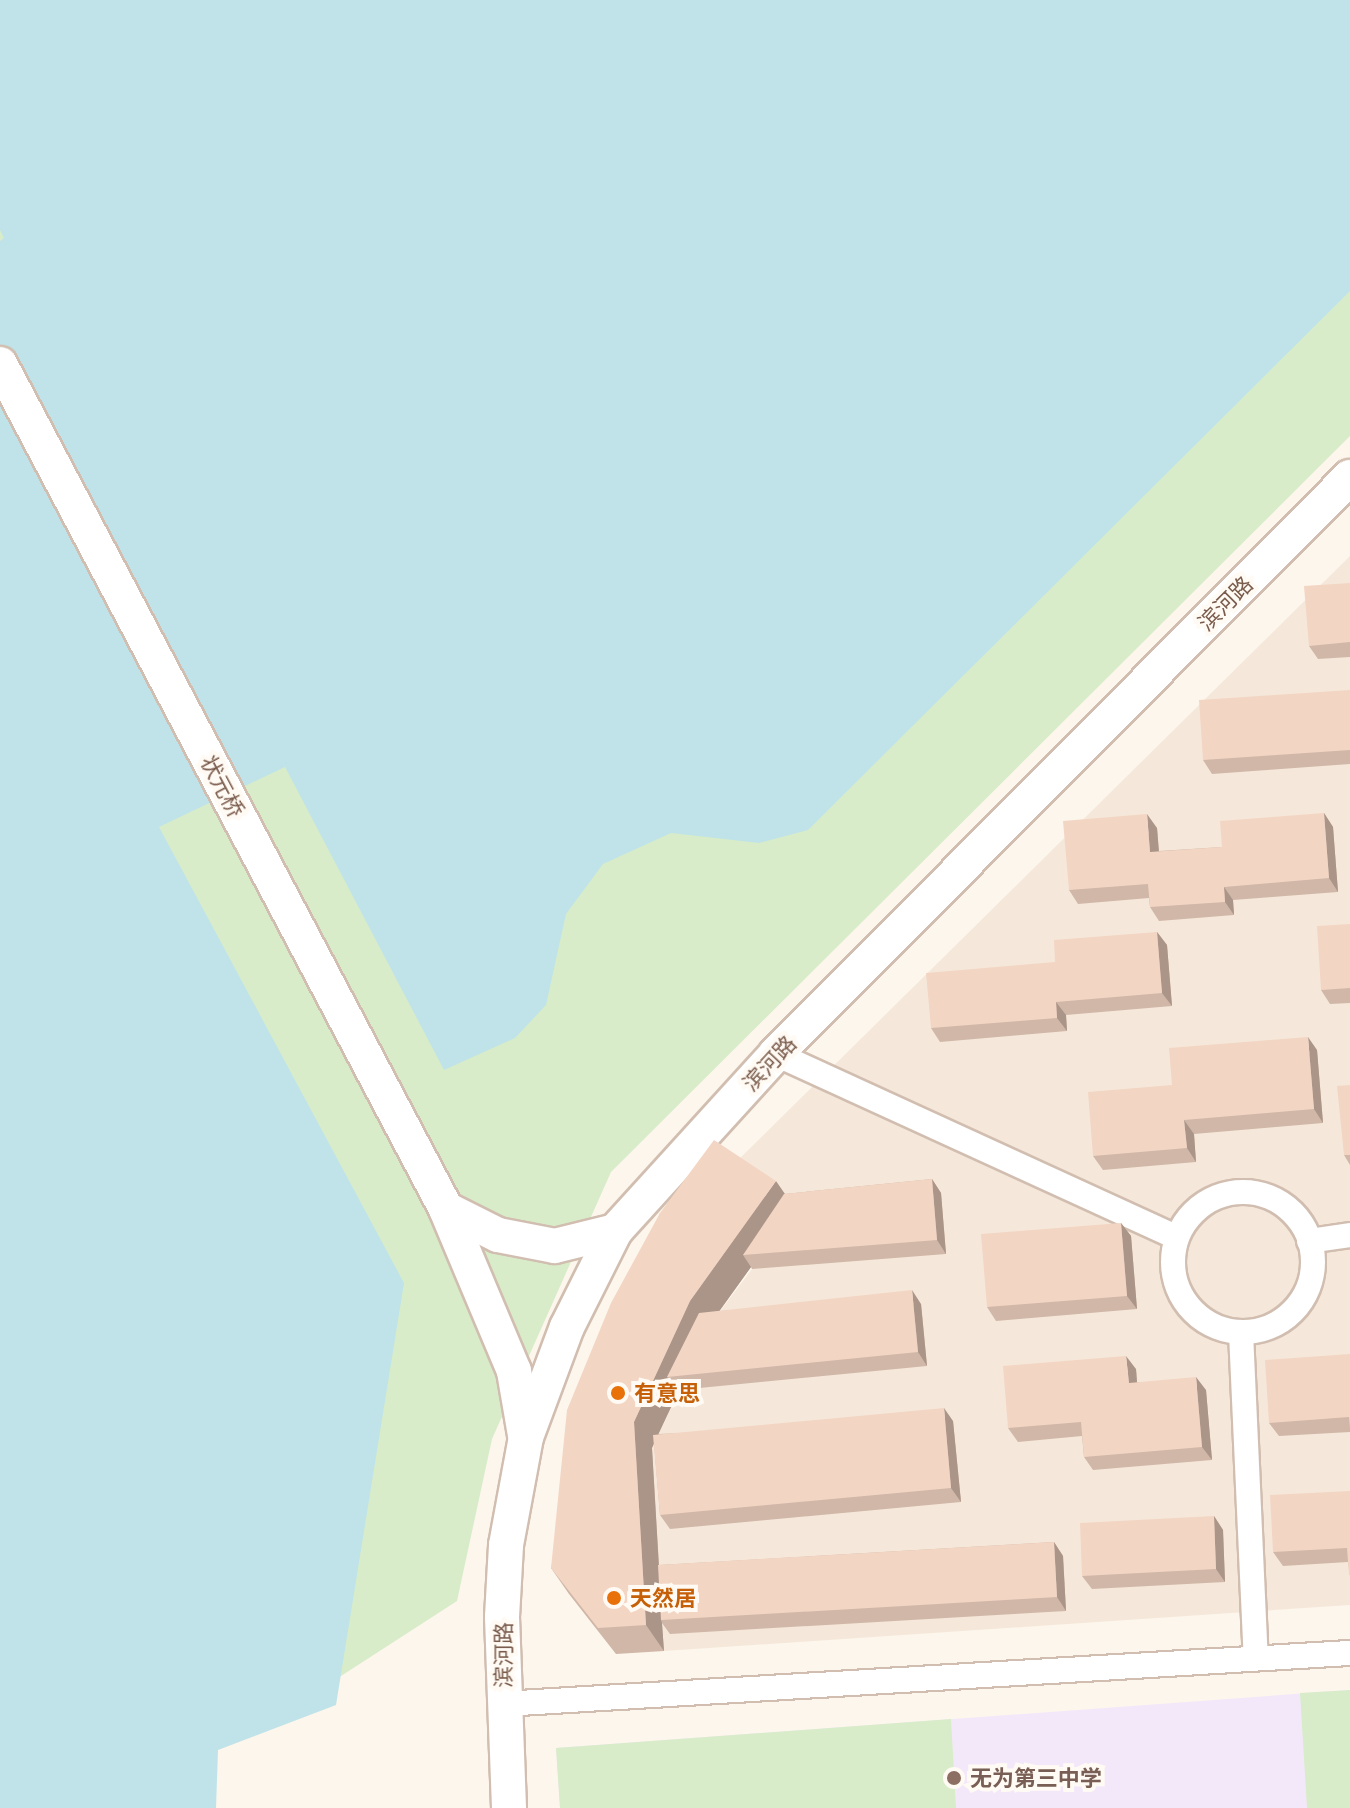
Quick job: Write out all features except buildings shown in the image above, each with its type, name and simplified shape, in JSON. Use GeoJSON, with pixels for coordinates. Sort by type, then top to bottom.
{"type":"FeatureCollection","features":[{"type":"Feature","properties":{"kind":"street","name":"状元桥"},"geometry":{"type":"LineString","coordinates":[[0,364],[446,1209],[514,1371],[526,1437]]}},
{"type":"Feature","properties":{"kind":"street","name":"滨河路"},"geometry":{"type":"LineString","coordinates":[[509,1808],[503,1704],[506,1545],[526,1437],[567,1327],[615,1231],[776,1054],[1350,477]]}},
{"type":"Feature","properties":{"kind":"street"},"geometry":{"type":"LineString","coordinates":[[776,1054],[1176,1237]]}},
{"type":"Feature","properties":{"kind":"street"},"geometry":{"type":"LineString","coordinates":[[1247,1192],[1290,1209],[1309,1241],[1312,1276],[1304,1299],[1287,1317],[1241,1333],[1210,1324],[1184,1302],[1173,1271],[1176,1237],[1204,1203],[1247,1192]]}},
{"type":"Feature","properties":{"kind":"street"},"geometry":{"type":"LineString","coordinates":[[446,1209],[498,1235],[555,1246],[615,1231]]}},
{"type":"Feature","properties":{"kind":"street"},"geometry":{"type":"LineString","coordinates":[[1309,1241],[1350,1235]]}},
{"type":"Feature","properties":{"kind":"street"},"geometry":{"type":"LineString","coordinates":[[1241,1333],[1256,1658]]}},
{"type":"Feature","properties":{"kind":"street"},"geometry":{"type":"LineString","coordinates":[[503,1704],[1350,1653]]}},
{"type":"Feature","properties":{"kind":"shaded area"},"geometry":{"type":"Polygon","coordinates":[[[1350,556],[1350,1605],[664,1651],[652,1448],[708,1327],[752,1269],[732,1166],[1350,556]]]}},
{"type":"Feature","properties":{"kind":"shaded area","name":"无为第三中学"},"geometry":{"type":"Polygon","coordinates":[[[1350,1690],[1350,1808],[560,1808],[556,1748],[1350,1690]]]}},
{"type":"Feature","properties":{"kind":"green space"},"geometry":{"type":"Polygon","coordinates":[[[0,0],[1350,0],[1350,436],[611,1172],[492,1439],[457,1601],[324,1687],[0,1021],[0,0]]]}},
{"type":"Feature","properties":{"kind":"green space"},"geometry":{"type":"Polygon","coordinates":[[[1350,1690],[1350,1808],[1307,1808],[1300,1693],[1350,1690]]]}},
{"type":"Feature","properties":{"kind":"green space"},"geometry":{"type":"Polygon","coordinates":[[[951,1719],[956,1808],[560,1808],[556,1748],[951,1719]]]}},
{"type":"Feature","properties":{"kind":"water"},"geometry":{"type":"Polygon","coordinates":[[[0,0],[1350,0],[1350,291],[808,830],[759,843],[671,833],[603,864],[566,914],[546,1005],[515,1038],[444,1070],[285,767],[159,827],[404,1283],[336,1705],[218,1750],[216,1808],[0,1808],[0,241],[4,238],[0,230],[0,0]]]}},
{"type":"Feature","properties":{"kind":"place","name":"有意思"},"geometry":{"type":"Point","coordinates":[618,1393]}},
{"type":"Feature","properties":{"kind":"place","name":"天然居"},"geometry":{"type":"Point","coordinates":[614,1598]}},
{"type":"Feature","properties":{"kind":"place","name":"无为第三中学"},"geometry":{"type":"Point","coordinates":[954,1778]}}]}
